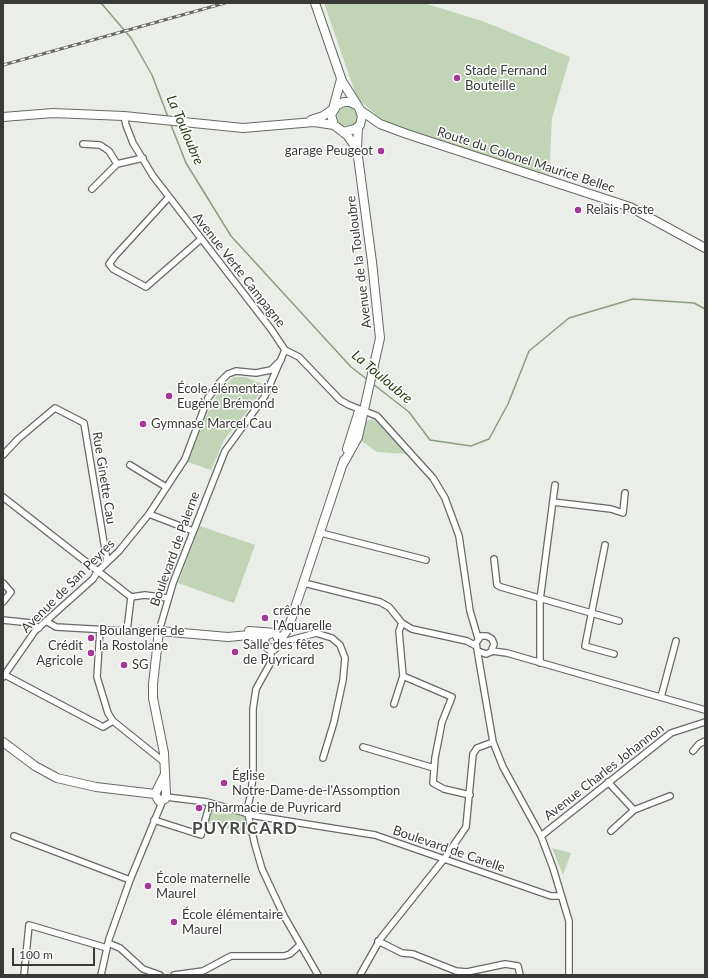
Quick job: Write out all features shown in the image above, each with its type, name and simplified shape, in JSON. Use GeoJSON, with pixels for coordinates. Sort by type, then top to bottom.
{"type":"FeatureCollection","features":[{"type":"Feature","properties":{"kind":"street"},"geometry":{"type":"LineString","coordinates":[[318,5],[341,80],[342,93],[331,115],[334,125]]}},
{"type":"Feature","properties":{"kind":"street"},"geometry":{"type":"LineString","coordinates":[[341,80],[359,108],[362,116],[359,126],[350,132],[343,132]]}},
{"type":"Feature","properties":{"kind":"street"},"geometry":{"type":"LineString","coordinates":[[299,123],[315,120],[344,102],[350,102],[359,108]]}},
{"type":"Feature","properties":{"kind":"street","name":"Route du Colonel Maurice Bellec"},"geometry":{"type":"LineString","coordinates":[[359,108],[380,124]]}},
{"type":"Feature","properties":{"kind":"street"},"geometry":{"type":"LineString","coordinates":[[3,117],[53,113],[124,116],[243,128],[299,123],[325,123],[334,125],[343,132],[357,148]]}},
{"type":"Feature","properties":{"kind":"street","name":"Avenue Verte Campagne"},"geometry":{"type":"LineString","coordinates":[[124,116],[133,143],[153,176],[271,329],[285,350],[299,357],[340,400],[377,416],[422,465],[445,498],[460,541],[470,611],[477,628],[479,642],[490,637],[494,644],[505,652]]}},
{"type":"Feature","properties":{"kind":"street","name":"Route du Colonel Maurice Bellec"},"geometry":{"type":"LineString","coordinates":[[359,126],[366,122],[380,124],[474,157],[630,207],[705,248]]}},
{"type":"Feature","properties":{"kind":"street","name":"Avenue de la Touloubre"},"geometry":{"type":"LineString","coordinates":[[277,637],[288,629],[343,464],[358,437],[361,410],[372,376],[380,338],[357,148],[359,126]]}},
{"type":"Feature","properties":{"kind":"street"},"geometry":{"type":"LineString","coordinates":[[83,144],[100,145],[109,152],[117,164]]}},
{"type":"Feature","properties":{"kind":"street"},"geometry":{"type":"LineString","coordinates":[[92,189],[117,164],[143,158]]}},
{"type":"Feature","properties":{"kind":"street"},"geometry":{"type":"LineString","coordinates":[[169,197],[109,264],[113,269],[146,287],[201,239]]}},
{"type":"Feature","properties":{"kind":"street","name":"Boulevard de Palerne"},"geometry":{"type":"LineString","coordinates":[[160,795],[165,774],[153,684],[159,631],[167,598],[225,451],[265,396],[285,350]]}},
{"type":"Feature","properties":{"kind":"street","name":"Avenue de San Peyres"},"geometry":{"type":"LineString","coordinates":[[4,676],[39,628],[93,579],[98,570],[119,551],[149,514],[185,459],[208,398],[220,382],[228,374],[236,371],[256,373],[271,370],[281,360]]}},
{"type":"Feature","properties":{"kind":"street","name":"Rue Ginette Cau"},"geometry":{"type":"LineString","coordinates":[[3,456],[18,439],[55,408],[84,422],[107,561]]}},
{"type":"Feature","properties":{"kind":"street"},"geometry":{"type":"LineString","coordinates":[[130,465],[166,487]]}},
{"type":"Feature","properties":{"kind":"street"},"geometry":{"type":"LineString","coordinates":[[540,663],[540,600],[555,485]]}},
{"type":"Feature","properties":{"kind":"street"},"geometry":{"type":"LineString","coordinates":[[552,502],[611,509],[622,513],[625,493]]}},
{"type":"Feature","properties":{"kind":"street"},"geometry":{"type":"LineString","coordinates":[[3,497],[131,597],[145,595],[167,598]]}},
{"type":"Feature","properties":{"kind":"street"},"geometry":{"type":"LineString","coordinates":[[149,514],[193,531]]}},
{"type":"Feature","properties":{"kind":"street"},"geometry":{"type":"LineString","coordinates":[[321,533],[426,560]]}},
{"type":"Feature","properties":{"kind":"street"},"geometry":{"type":"LineString","coordinates":[[605,545],[585,646],[614,654]]}},
{"type":"Feature","properties":{"kind":"street"},"geometry":{"type":"LineString","coordinates":[[494,559],[497,585],[540,600],[618,621]]}},
{"type":"Feature","properties":{"kind":"street"},"geometry":{"type":"LineString","coordinates":[[3,583],[10,592],[3,602]]}},
{"type":"Feature","properties":{"kind":"street"},"geometry":{"type":"LineString","coordinates":[[304,583],[380,602],[389,607],[402,623],[412,629],[467,642],[479,642]]}},
{"type":"Feature","properties":{"kind":"street"},"geometry":{"type":"LineString","coordinates":[[127,632],[131,597]]}},
{"type":"Feature","properties":{"kind":"street"},"geometry":{"type":"LineString","coordinates":[[3,620],[31,623],[39,628]]}},
{"type":"Feature","properties":{"kind":"street"},"geometry":{"type":"LineString","coordinates":[[46,621],[56,627],[127,632],[159,631],[235,637],[249,635],[264,640]]}},
{"type":"Feature","properties":{"kind":"street"},"geometry":{"type":"LineString","coordinates":[[394,704],[403,676],[399,631],[402,623]]}},
{"type":"Feature","properties":{"kind":"street"},"geometry":{"type":"LineString","coordinates":[[100,630],[96,677],[108,713],[113,721],[164,762]]}},
{"type":"Feature","properties":{"kind":"street"},"geometry":{"type":"LineString","coordinates":[[235,637],[250,631],[277,637],[316,633],[332,638],[340,645],[345,658],[342,680],[334,722],[323,758]]}},
{"type":"Feature","properties":{"kind":"street"},"geometry":{"type":"LineString","coordinates":[[268,634],[277,637],[277,648],[271,649],[265,646],[264,640],[268,634]]}},
{"type":"Feature","properties":{"kind":"street"},"geometry":{"type":"LineString","coordinates":[[661,697],[676,641]]}},
{"type":"Feature","properties":{"kind":"street"},"geometry":{"type":"LineString","coordinates":[[479,642],[483,654],[490,652],[505,652],[705,710]]}},
{"type":"Feature","properties":{"kind":"street"},"geometry":{"type":"LineString","coordinates":[[479,642],[481,668],[493,742],[503,767],[541,836],[554,868],[568,921],[569,975]]}},
{"type":"Feature","properties":{"kind":"street"},"geometry":{"type":"LineString","coordinates":[[481,668],[494,644]]}},
{"type":"Feature","properties":{"kind":"street"},"geometry":{"type":"LineString","coordinates":[[271,649],[271,662],[256,689],[253,709],[253,776],[247,810],[254,845],[262,869],[300,945],[318,975]]}},
{"type":"Feature","properties":{"kind":"street"},"geometry":{"type":"LineString","coordinates":[[4,676],[103,727],[113,721]]}},
{"type":"Feature","properties":{"kind":"street"},"geometry":{"type":"LineString","coordinates":[[403,676],[452,698],[442,722],[434,768],[433,783],[444,790],[470,795]]}},
{"type":"Feature","properties":{"kind":"street","name":"Avenue Charles Johannon"},"geometry":{"type":"LineString","coordinates":[[541,836],[671,732],[705,722]]}},
{"type":"Feature","properties":{"kind":"street"},"geometry":{"type":"LineString","coordinates":[[694,751],[699,744],[705,741]]}},
{"type":"Feature","properties":{"kind":"street"},"geometry":{"type":"LineString","coordinates":[[3,742],[35,766],[57,778],[96,786],[160,795],[154,820],[130,880],[108,946],[101,975]]}},
{"type":"Feature","properties":{"kind":"street"},"geometry":{"type":"LineString","coordinates":[[360,975],[378,941],[444,859],[466,827],[473,754],[477,748],[493,742]]}},
{"type":"Feature","properties":{"kind":"street"},"geometry":{"type":"LineString","coordinates":[[363,747],[434,768]]}},
{"type":"Feature","properties":{"kind":"street"},"geometry":{"type":"LineString","coordinates":[[608,782],[634,810]]}},
{"type":"Feature","properties":{"kind":"street","name":"Boulevard de Carelle"},"geometry":{"type":"LineString","coordinates":[[160,795],[210,803],[256,816],[375,835],[551,896],[561,896]]}},
{"type":"Feature","properties":{"kind":"street"},"geometry":{"type":"LineString","coordinates":[[611,831],[634,810],[670,796]]}},
{"type":"Feature","properties":{"kind":"street"},"geometry":{"type":"LineString","coordinates":[[154,820],[201,834],[210,803]]}},
{"type":"Feature","properties":{"kind":"street"},"geometry":{"type":"LineString","coordinates":[[14,836],[130,880]]}},
{"type":"Feature","properties":{"kind":"street"},"geometry":{"type":"LineString","coordinates":[[24,975],[29,924],[120,948],[143,969],[160,975]]}},
{"type":"Feature","properties":{"kind":"street"},"geometry":{"type":"LineString","coordinates":[[378,941],[402,953],[413,954],[456,971],[467,972],[505,964],[518,966],[520,975]]}},
{"type":"Feature","properties":{"kind":"street"},"geometry":{"type":"LineString","coordinates":[[174,975],[203,971],[231,956],[284,956],[300,945]]}},
{"type":"Feature","properties":{"kind":"green space","name":"Stade Fernand Bouteille"},"geometry":{"type":"Polygon","coordinates":[[[324,3],[424,3],[485,22],[570,57],[552,118],[549,175],[386,124],[357,98],[324,3]]]}},
{"type":"Feature","properties":{"kind":"green space"},"geometry":{"type":"Polygon","coordinates":[[[347,107],[354,110],[357,117],[354,124],[347,127],[340,124],[337,117],[340,110],[347,107]]]}},
{"type":"Feature","properties":{"kind":"green space"},"geometry":{"type":"Polygon","coordinates":[[[234,377],[245,377],[265,385],[251,407],[224,440],[211,470],[188,462],[207,414],[219,391],[234,377]]]}},
{"type":"Feature","properties":{"kind":"green space"},"geometry":{"type":"Polygon","coordinates":[[[373,419],[378,422],[408,454],[377,452],[360,440],[364,424],[373,419]]]}},
{"type":"Feature","properties":{"kind":"green space"},"geometry":{"type":"Polygon","coordinates":[[[200,526],[255,545],[234,603],[178,583],[200,526]]]}},
{"type":"Feature","properties":{"kind":"green space"},"geometry":{"type":"Polygon","coordinates":[[[211,809],[249,817],[249,834],[207,823],[211,809]]]}},
{"type":"Feature","properties":{"kind":"green space"},"geometry":{"type":"Polygon","coordinates":[[[552,848],[571,853],[563,875],[552,848]]]}},
{"type":"Feature","properties":{"kind":"waterway","name":"La Touloubre"},"geometry":{"type":"LineString","coordinates":[[101,3],[131,38],[152,75],[168,117]]}},
{"type":"Feature","properties":{"kind":"waterway","name":"La Touloubre"},"geometry":{"type":"LineString","coordinates":[[171,125],[186,163],[231,236],[351,367],[368,380]]}},
{"type":"Feature","properties":{"kind":"waterway","name":"La Touloubre"},"geometry":{"type":"LineString","coordinates":[[373,384],[409,412],[430,440],[471,446],[489,439],[508,404],[529,351],[569,318],[633,299],[694,303],[705,309]]}},
{"type":"Feature","properties":{"kind":"railway"},"geometry":{"type":"LineString","coordinates":[[3,65],[225,3]]}},
{"type":"Feature","properties":{"kind":"place","name":"Stade Fernand Bouteille"},"geometry":{"type":"Point","coordinates":[457,78]}},
{"type":"Feature","properties":{"kind":"place","name":"garage Peugeot"},"geometry":{"type":"Point","coordinates":[381,151]}},
{"type":"Feature","properties":{"kind":"place","name":"Relais Poste"},"geometry":{"type":"Point","coordinates":[578,210]}},
{"type":"Feature","properties":{"kind":"place","name":"École élémentaire Eugène Brémond"},"geometry":{"type":"Point","coordinates":[169,396]}},
{"type":"Feature","properties":{"kind":"place","name":"Gymnase Marcel Cau"},"geometry":{"type":"Point","coordinates":[143,424]}},
{"type":"Feature","properties":{"kind":"place","name":"crêche l'Aquarelle"},"geometry":{"type":"Point","coordinates":[265,618]}},
{"type":"Feature","properties":{"kind":"place","name":"Boulangerie de la Rostolane"},"geometry":{"type":"Point","coordinates":[91,638]}},
{"type":"Feature","properties":{"kind":"place","name":"Salle des fêtes de Puyricard"},"geometry":{"type":"Point","coordinates":[235,652]}},
{"type":"Feature","properties":{"kind":"place","name":"Crédit Agricole"},"geometry":{"type":"Point","coordinates":[91,653]}},
{"type":"Feature","properties":{"kind":"place","name":"SG"},"geometry":{"type":"Point","coordinates":[124,665]}},
{"type":"Feature","properties":{"kind":"place","name":"Église Notre-Dame-de-l'Assomption"},"geometry":{"type":"Point","coordinates":[224,783]}},
{"type":"Feature","properties":{"kind":"place","name":"Pharmacie de Puyricard"},"geometry":{"type":"Point","coordinates":[199,808]}},
{"type":"Feature","properties":{"kind":"place","name":"École maternelle Maurel"},"geometry":{"type":"Point","coordinates":[148,886]}},
{"type":"Feature","properties":{"kind":"place","name":"École élémentaire Maurel"},"geometry":{"type":"Point","coordinates":[174,922]}},
{"type":"Feature","properties":{"kind":"district","name":"PUYRICARD"},"geometry":{"type":"Point","coordinates":[245,829]}}]}
